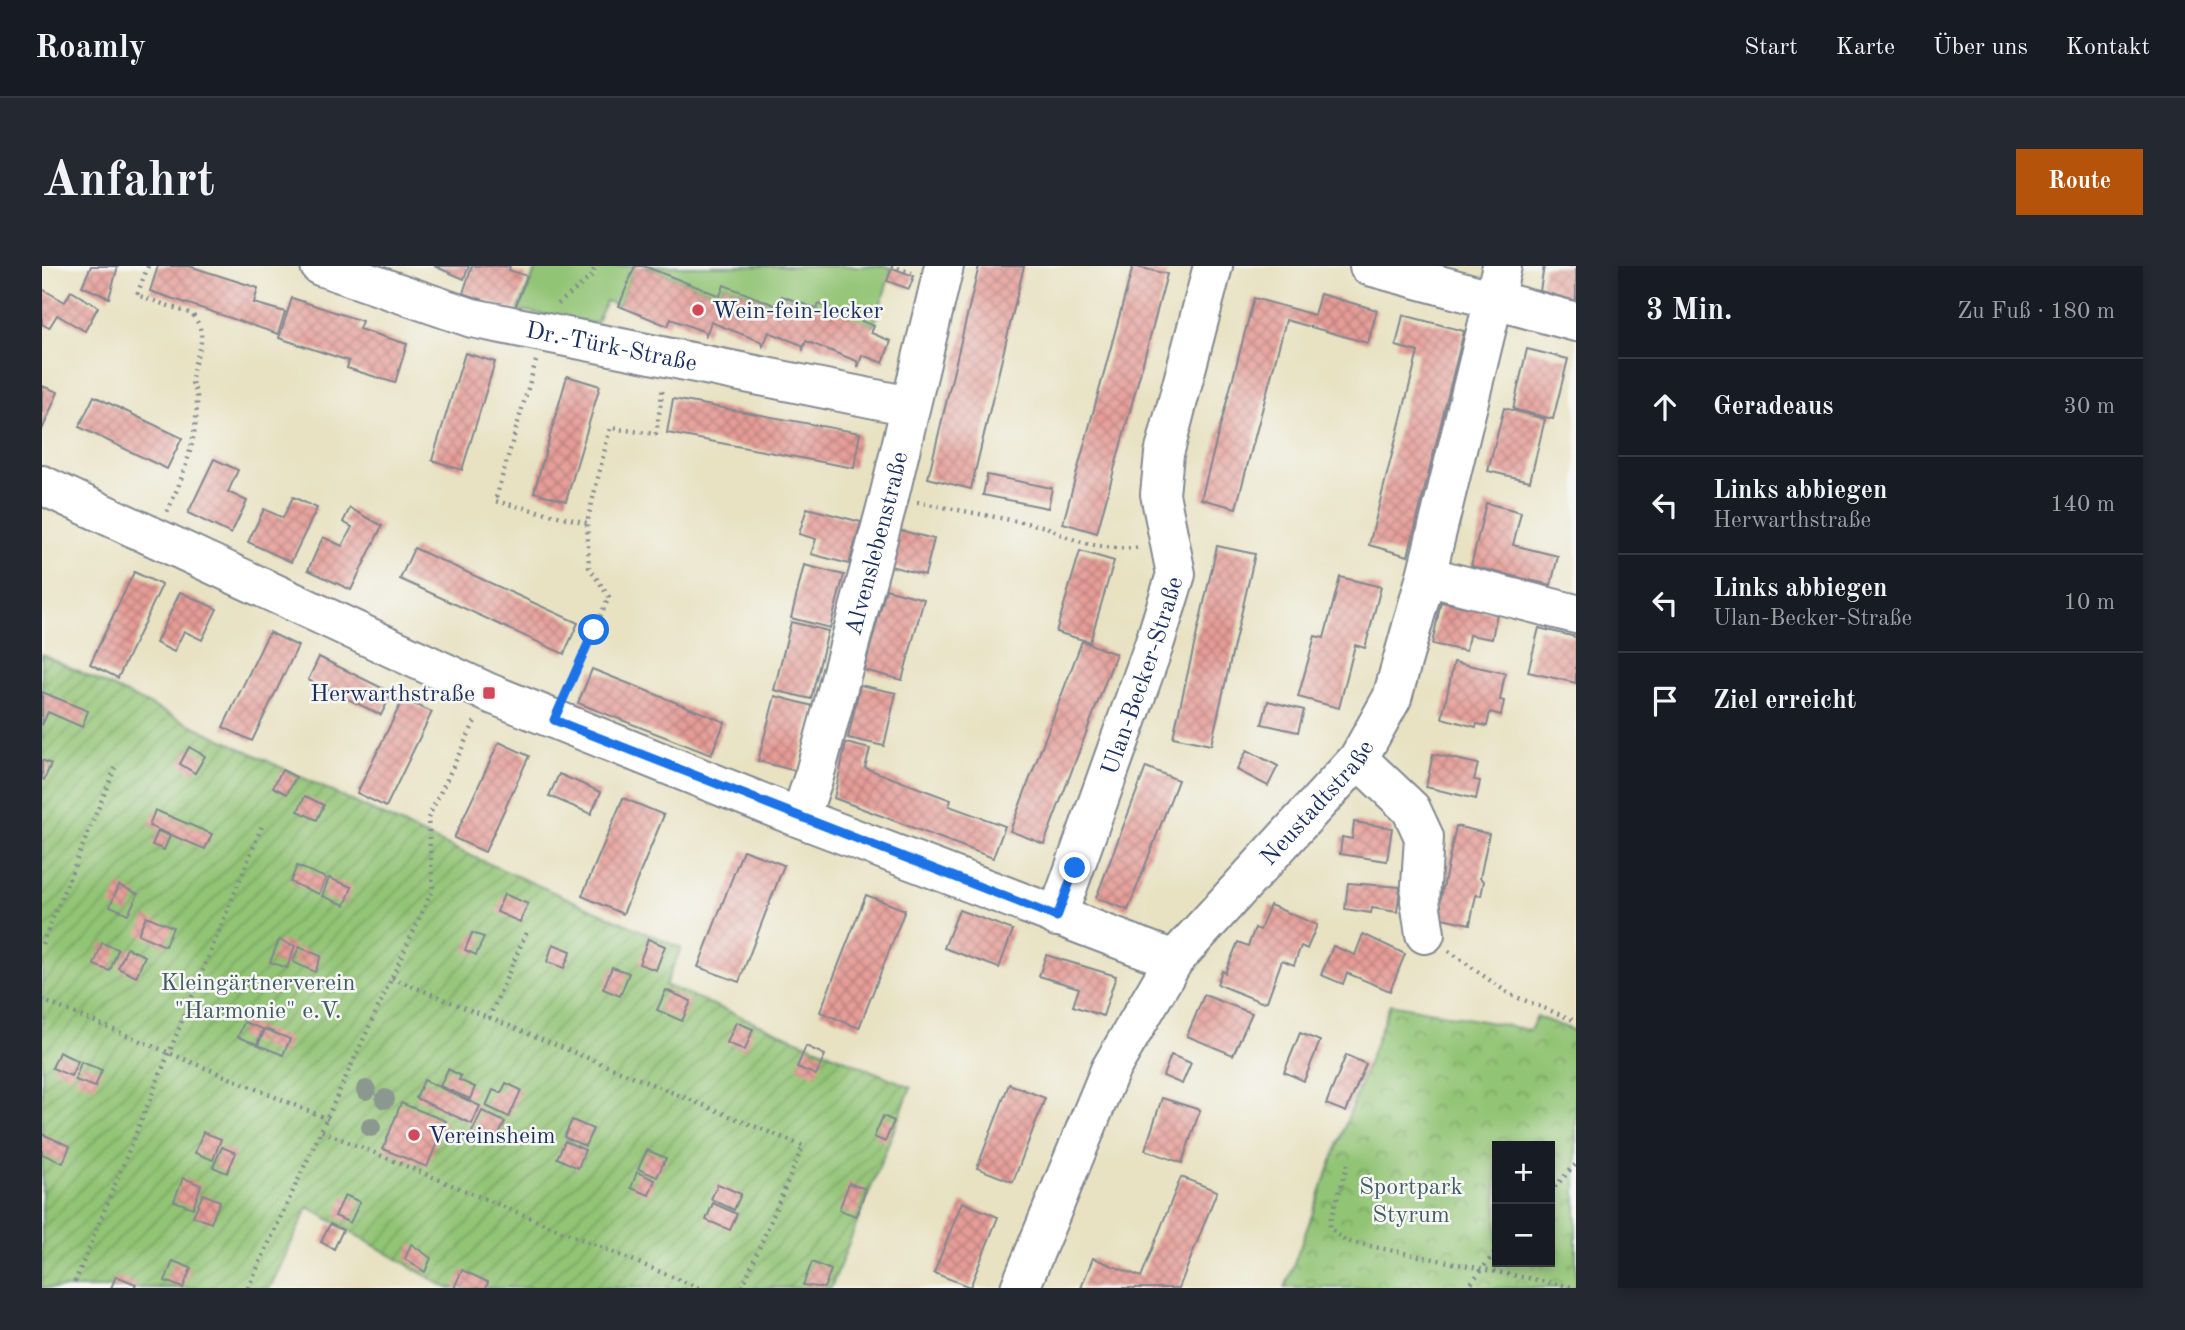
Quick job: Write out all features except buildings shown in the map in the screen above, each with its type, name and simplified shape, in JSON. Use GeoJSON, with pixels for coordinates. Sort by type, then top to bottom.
{"type":"FeatureCollection","features":[{"type":"Feature","properties":{"kind":"street","name":"Dr.-Türk-Straße"},"geometry":{"type":"LineString","coordinates":[[320,266],[472,318],[910,406]]}},
{"type":"Feature","properties":{"kind":"street","name":"Alvenslebenstraße"},"geometry":{"type":"LineString","coordinates":[[800,818],[889,497],[944,266]]}},
{"type":"Feature","properties":{"kind":"street","name":"Ulan-Becker-Straße"},"geometry":{"type":"LineString","coordinates":[[1057,917],[1154,645],[1176,574],[1160,494],[1164,454],[1213,266]]}},
{"type":"Feature","properties":{"kind":"street"},"geometry":{"type":"LineString","coordinates":[[1370,266],[1499,283],[1576,322]]}},
{"type":"Feature","properties":{"kind":"street","name":"Neustadtstraße"},"geometry":{"type":"LineString","coordinates":[[1020,1288],[1110,1070],[1174,960],[1357,759],[1392,698],[1426,576],[1499,283]]}},
{"type":"Feature","properties":{"kind":"street"},"geometry":{"type":"LineString","coordinates":[[42,485],[489,693],[800,818],[1174,960]]}},
{"type":"Feature","properties":{"kind":"street"},"geometry":{"type":"LineString","coordinates":[[1426,576],[1576,614]]}},
{"type":"Feature","properties":{"kind":"street"},"geometry":{"type":"LineString","coordinates":[[1357,759],[1411,809],[1424,837],[1420,901],[1426,934]]}},
{"type":"Feature","properties":{"kind":"path"},"geometry":{"type":"LineString","coordinates":[[148,266],[137,295],[192,314],[201,334],[200,354],[192,381],[197,397],[191,447],[177,491],[155,538]]}},
{"type":"Feature","properties":{"kind":"path"},"geometry":{"type":"LineString","coordinates":[[587,523],[495,501],[544,332],[553,310],[592,276],[596,266]]}},
{"type":"Feature","properties":{"kind":"path"},"geometry":{"type":"LineString","coordinates":[[554,720],[609,597],[589,567],[587,523],[610,428],[656,434],[668,357]]}},
{"type":"Feature","properties":{"kind":"path"},"geometry":{"type":"LineString","coordinates":[[889,497],[1047,527],[1058,534],[1125,550],[1170,541]]}},
{"type":"Feature","properties":{"kind":"path"},"geometry":{"type":"LineString","coordinates":[[248,1288],[433,889],[428,818],[489,693]]}},
{"type":"Feature","properties":{"kind":"path"},"geometry":{"type":"LineString","coordinates":[[42,944],[115,768]]}},
{"type":"Feature","properties":{"kind":"path"},"geometry":{"type":"LineString","coordinates":[[75,1282],[262,826]]}},
{"type":"Feature","properties":{"kind":"path"},"geometry":{"type":"LineString","coordinates":[[489,1018],[527,931]]}},
{"type":"Feature","properties":{"kind":"path"},"geometry":{"type":"LineString","coordinates":[[1426,934],[1509,994],[1576,1021]]}},
{"type":"Feature","properties":{"kind":"path"},"geometry":{"type":"LineString","coordinates":[[392,978],[803,1146],[742,1288]]}},
{"type":"Feature","properties":{"kind":"path"},"geometry":{"type":"LineString","coordinates":[[42,1000],[328,1119]]}},
{"type":"Feature","properties":{"kind":"path"},"geometry":{"type":"LineString","coordinates":[[322,1131],[699,1288]]}},
{"type":"Feature","properties":{"kind":"path"},"geometry":{"type":"LineString","coordinates":[[1349,1164],[1330,1220],[1330,1228],[1345,1241],[1576,1288]]}},
{"type":"Feature","properties":{"kind":"path"},"geometry":{"type":"LineString","coordinates":[[1555,1187],[1576,1164]]}},
{"type":"Feature","properties":{"kind":"path"},"geometry":{"type":"LineString","coordinates":[[1467,1288],[1492,1257]]}},
{"type":"Feature","properties":{"kind":"green space"},"geometry":{"type":"Polygon","coordinates":[[[537,266],[635,266],[619,306],[606,301],[596,324],[518,310],[537,266]]]}},
{"type":"Feature","properties":{"kind":"green space"},"geometry":{"type":"Polygon","coordinates":[[[644,266],[892,268],[874,326],[782,296],[777,306],[724,285],[720,296],[644,266]]]}},
{"type":"Feature","properties":{"kind":"green space","name":"Kleingärtnerverein \"Harmonie\" e.V."},"geometry":{"type":"Polygon","coordinates":[[[42,654],[428,837],[681,948],[665,985],[911,1087],[831,1288],[447,1288],[308,1207],[270,1288],[42,1288],[42,654]]]}},
{"type":"Feature","properties":{"kind":"green space","name":"Sportpark Styrum"},"geometry":{"type":"Polygon","coordinates":[[[1390,1004],[1530,1030],[1537,1017],[1576,1031],[1576,1288],[1285,1288],[1390,1004]]]}},
{"type":"Feature","properties":{"kind":"place","name":"Wein-fein-lecker"},"geometry":{"type":"Point","coordinates":[698,310]}},
{"type":"Feature","properties":{"kind":"place","name":"Herwarthstraße"},"geometry":{"type":"Point","coordinates":[489,693]}},
{"type":"Feature","properties":{"kind":"place","name":"Vereinsheim"},"geometry":{"type":"Point","coordinates":[414,1135]}},
{"type":"Feature","properties":{"kind":"route"},"geometry":{"type":"LineString","coordinates":[[594,630],[554,720],[1057,917],[1075,868]]}}]}
